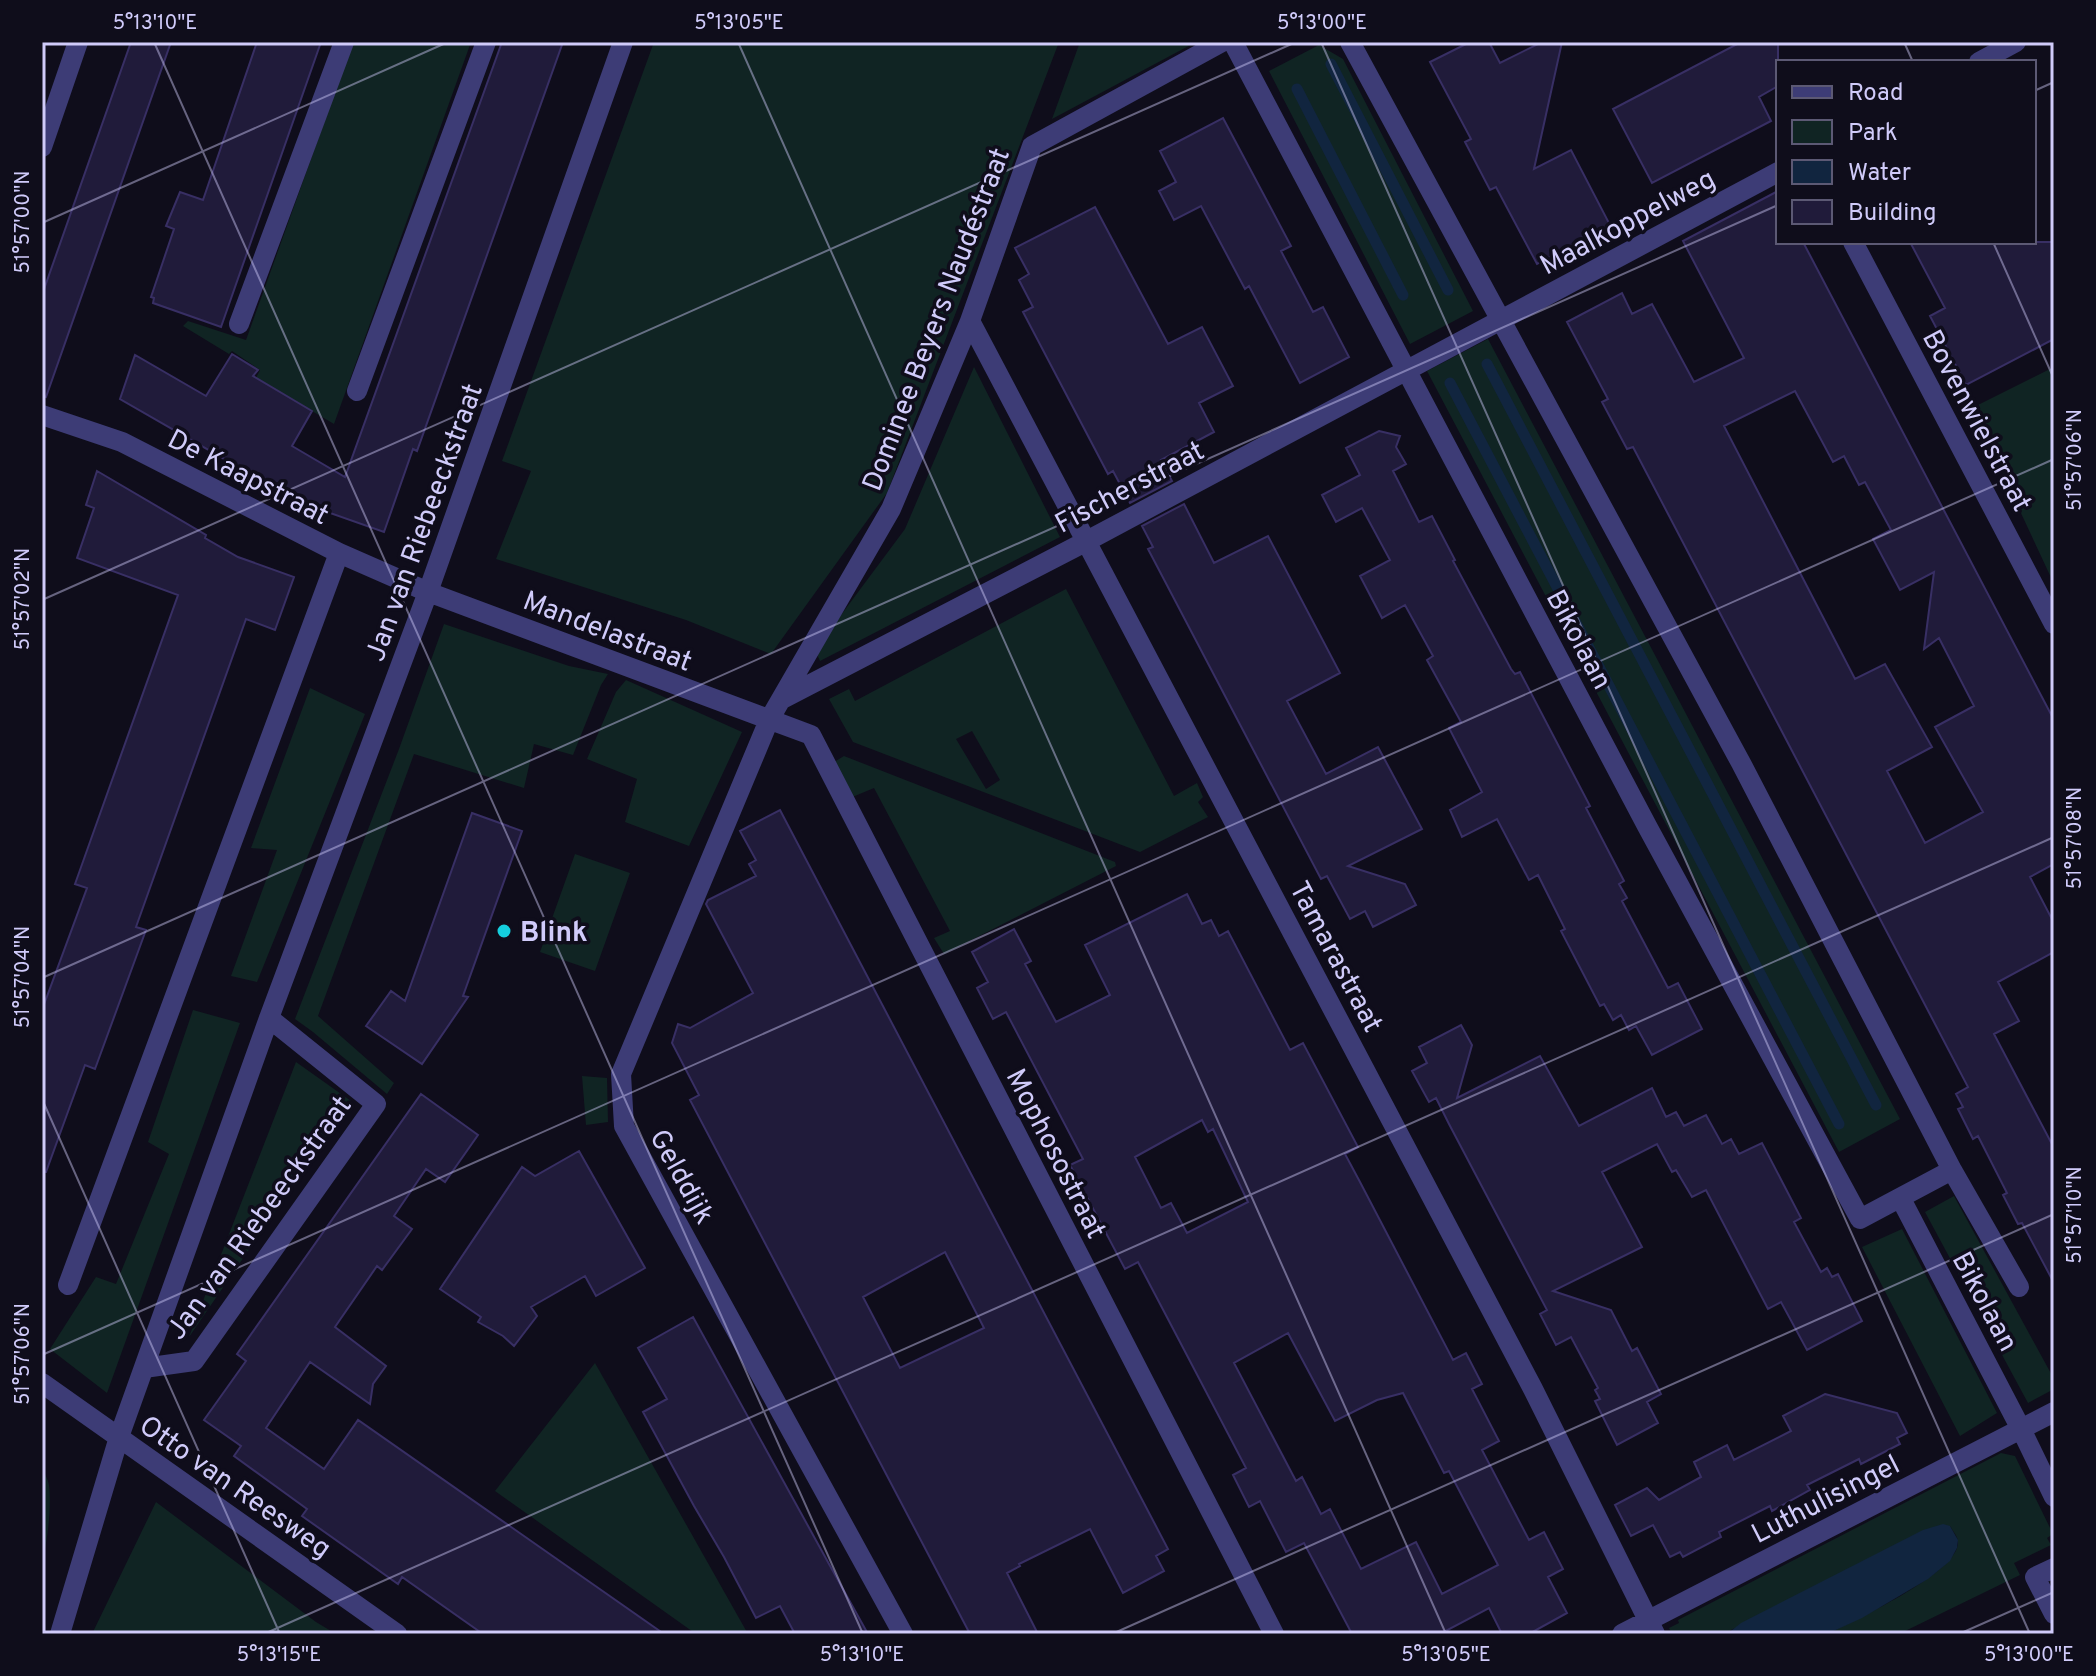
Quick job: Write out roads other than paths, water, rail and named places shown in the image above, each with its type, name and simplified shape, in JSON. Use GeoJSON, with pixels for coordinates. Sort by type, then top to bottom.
{"type":"FeatureCollection","features":[{"type":"Feature","properties":{"kind":"street"},"geometry":{"type":"LineString","coordinates":[[42,147],[78,42]]}},
{"type":"Feature","properties":{"kind":"street"},"geometry":{"type":"LineString","coordinates":[[239,324],[344,42]]}},
{"type":"Feature","properties":{"kind":"street"},"geometry":{"type":"LineString","coordinates":[[357,391],[486,42]]}},
{"type":"Feature","properties":{"kind":"street","name":"Jan van Riebeeckstraat"},"geometry":{"type":"LineString","coordinates":[[60,1634],[119,1437],[269,1018],[428,592],[623,42]]}},
{"type":"Feature","properties":{"kind":"street","name":"Dominee Beyers Naudéstraat"},"geometry":{"type":"LineString","coordinates":[[769,720],[891,509],[970,321],[1032,146],[1222,42]]}},
{"type":"Feature","properties":{"kind":"street","name":"Bikolaan"},"geometry":{"type":"LineString","coordinates":[[1233,42],[1647,826],[1860,1219],[1952,1170]]}},
{"type":"Feature","properties":{"kind":"street","name":"Bikolaan"},"geometry":{"type":"LineString","coordinates":[[1350,42],[1741,763],[1952,1170],[2019,1287]]}},
{"type":"Feature","properties":{"kind":"street"},"geometry":{"type":"LineString","coordinates":[[1983,60],[2016,42]]}},
{"type":"Feature","properties":{"kind":"street","name":"Maalkoppelweg"},"geometry":{"type":"LineString","coordinates":[[1502,320],[1776,173]]}},
{"type":"Feature","properties":{"kind":"street","name":"Bovenwielstraat"},"geometry":{"type":"LineString","coordinates":[[1854,244],[2054,624]]}},
{"type":"Feature","properties":{"kind":"street","name":"Fischerstraat"},"geometry":{"type":"LineString","coordinates":[[782,699],[1502,320]]}},
{"type":"Feature","properties":{"kind":"street","name":"Tamarastraat"},"geometry":{"type":"LineString","coordinates":[[970,321],[1533,1389],[1652,1627]]}},
{"type":"Feature","properties":{"kind":"street","name":"De Kaapstraat"},"geometry":{"type":"LineString","coordinates":[[42,415],[122,442],[339,553],[428,592]]}},
{"type":"Feature","properties":{"kind":"street"},"geometry":{"type":"LineString","coordinates":[[68,1285],[339,553]]}},
{"type":"Feature","properties":{"kind":"street","name":"Mandelastraat"},"geometry":{"type":"LineString","coordinates":[[428,592],[769,720]]}},
{"type":"Feature","properties":{"kind":"street","name":"Gelddijk"},"geometry":{"type":"LineString","coordinates":[[769,720],[621,1074],[624,1126],[903,1634]]}},
{"type":"Feature","properties":{"kind":"street","name":"Mophosostraat"},"geometry":{"type":"LineString","coordinates":[[769,720],[811,735],[1274,1634]]}},
{"type":"Feature","properties":{"kind":"street","name":"Jan van Riebeeckstraat"},"geometry":{"type":"LineString","coordinates":[[144,1368],[194,1361],[376,1104],[269,1018]]}},
{"type":"Feature","properties":{"kind":"street","name":"Bikolaan"},"geometry":{"type":"LineString","coordinates":[[1901,1199],[2054,1497]]}},
{"type":"Feature","properties":{"kind":"street","name":"Otto van Reesweg"},"geometry":{"type":"LineString","coordinates":[[42,1383],[397,1634]]}},
{"type":"Feature","properties":{"kind":"street","name":"Luthulisingel"},"geometry":{"type":"LineString","coordinates":[[1622,1634],[1652,1627],[2054,1412]]}},
{"type":"Feature","properties":{"kind":"street"},"geometry":{"type":"LineString","coordinates":[[2054,1568],[2035,1577],[2054,1614]]}},
{"type":"Feature","properties":{"kind":"water"},"geometry":{"type":"Polygon","coordinates":[[[1943,1524],[1950,1526],[1958,1540],[1950,1561],[1928,1579],[1862,1618],[1827,1634],[1727,1634],[1741,1623],[1923,1530],[1943,1524]]]}},
{"type":"Feature","properties":{"kind":"waterway"},"geometry":{"type":"LineString","coordinates":[[1331,64],[1448,290]]}},
{"type":"Feature","properties":{"kind":"waterway"},"geometry":{"type":"LineString","coordinates":[[1297,89],[1403,295]]}},
{"type":"Feature","properties":{"kind":"waterway"},"geometry":{"type":"LineString","coordinates":[[1487,364],[1876,1105]]}},
{"type":"Feature","properties":{"kind":"waterway"},"geometry":{"type":"LineString","coordinates":[[1450,383],[1839,1124]]}},
{"type":"Feature","properties":{"kind":"place","name":"Blink"},"geometry":{"type":"Point","coordinates":[504,931]}}]}
